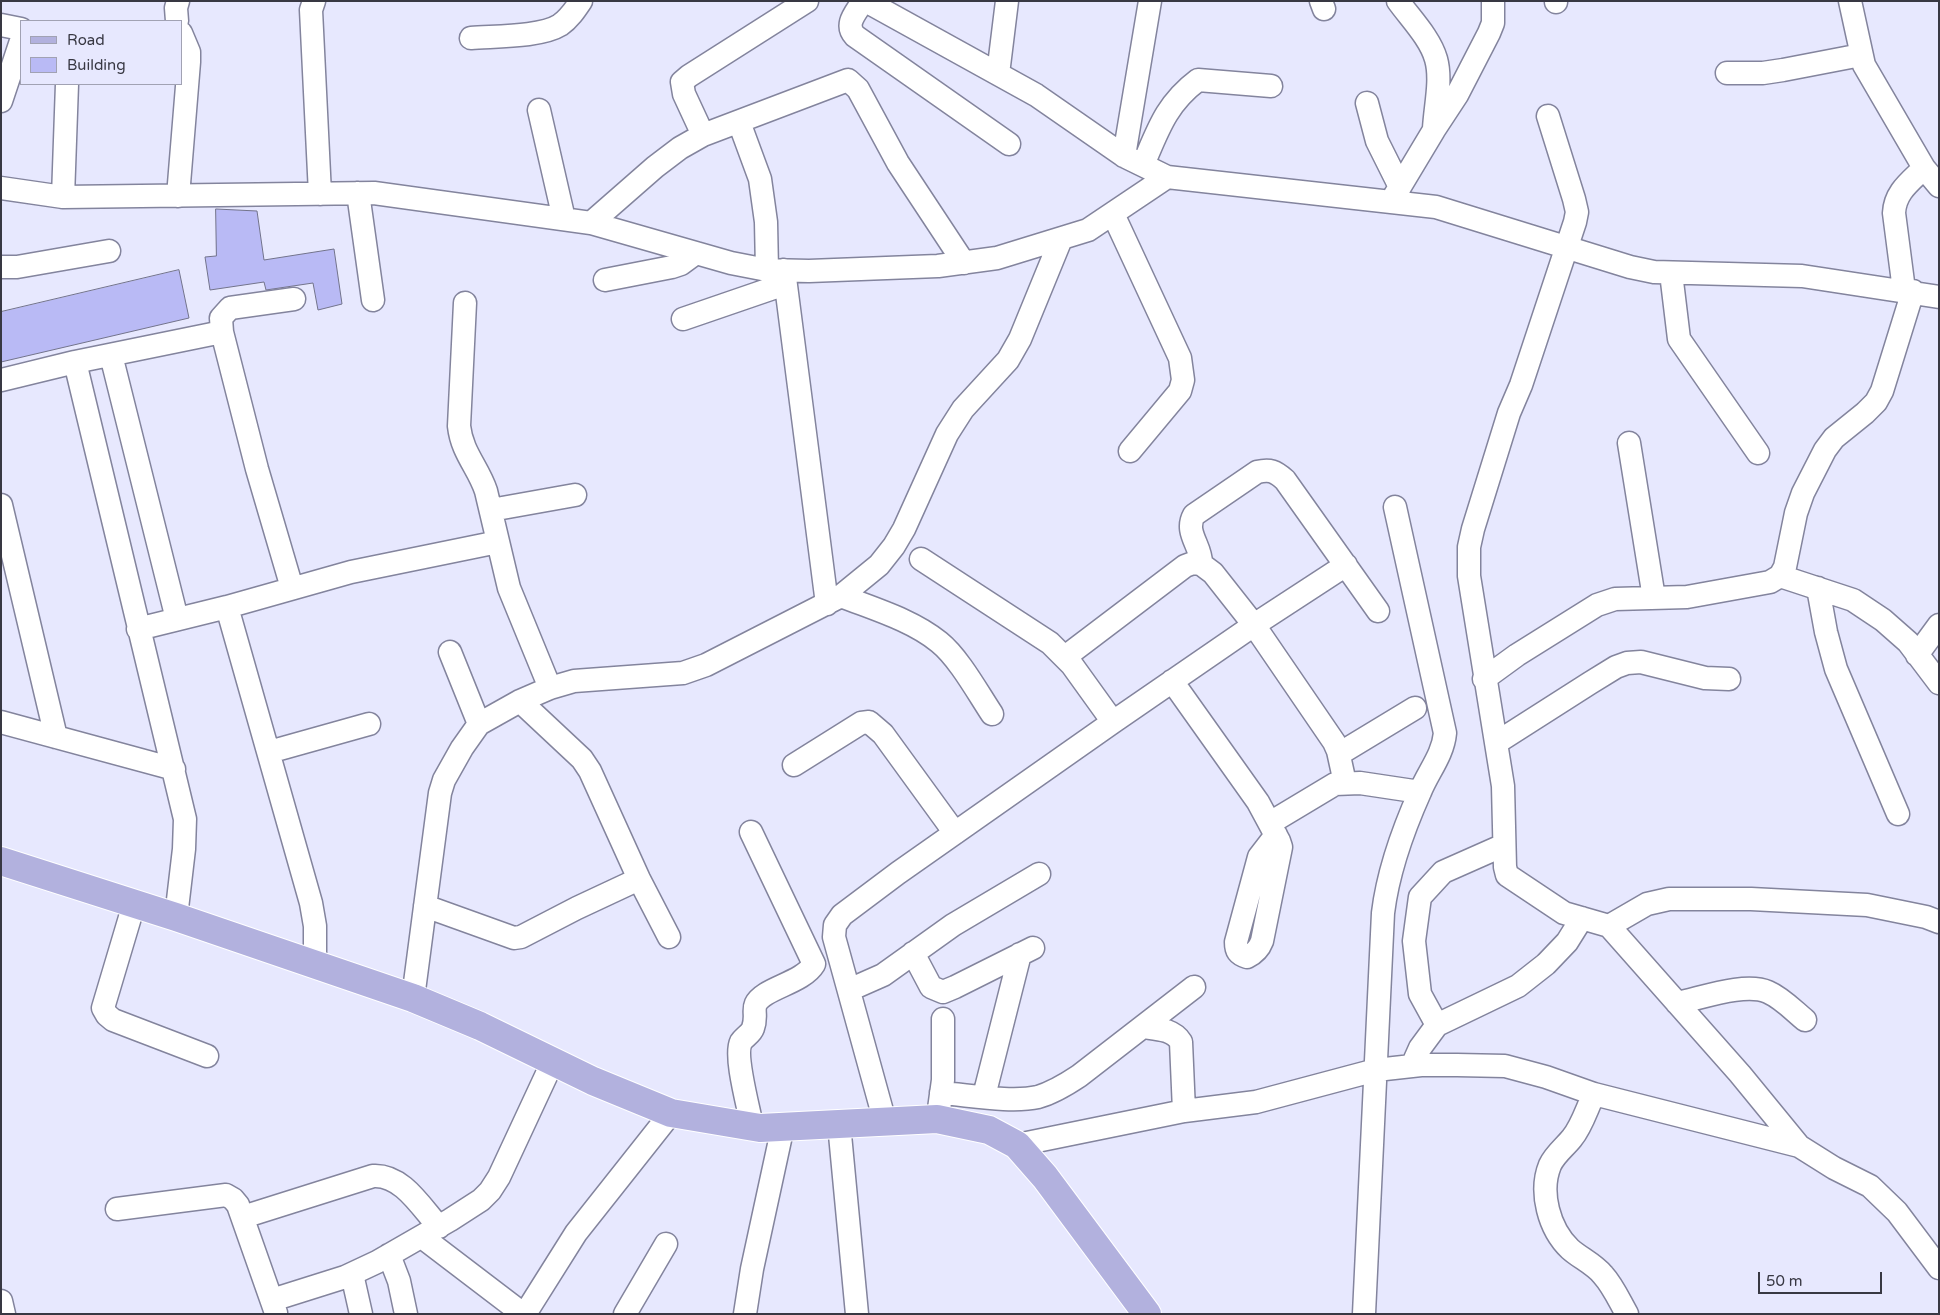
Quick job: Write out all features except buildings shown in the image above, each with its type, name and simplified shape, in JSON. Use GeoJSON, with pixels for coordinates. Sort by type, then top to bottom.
{"type":"FeatureCollection","features":[{"type":"Feature","properties":{"kind":"main road"},"geometry":{"type":"LineString","coordinates":[[1,861],[176,917],[413,998],[480,1026],[593,1082],[671,1112],[760,1128],[885,1122],[939,1106],[1017,1145],[1045,1177],[1147,1314]]}},
{"type":"Feature","properties":{"kind":"street"},"geometry":{"type":"LineString","coordinates":[[176,20],[178,1]]}},
{"type":"Feature","properties":{"kind":"street"},"geometry":{"type":"LineString","coordinates":[[314,1],[312,10],[320,194]]}},
{"type":"Feature","properties":{"kind":"street"},"geometry":{"type":"LineString","coordinates":[[471,38],[544,32],[561,25],[573,13],[581,1]]}},
{"type":"Feature","properties":{"kind":"street"},"geometry":{"type":"LineString","coordinates":[[703,136],[684,94],[682,82],[807,1]]}},
{"type":"Feature","properties":{"kind":"street"},"geometry":{"type":"LineString","coordinates":[[1009,144],[854,36],[850,31],[850,26],[864,1],[1036,94],[1134,161],[1167,177],[1396,194],[1568,246],[1630,267],[1654,272],[1802,276],[1939,296]]}},
{"type":"Feature","properties":{"kind":"street"},"geometry":{"type":"LineString","coordinates":[[998,74],[1007,1]]}},
{"type":"Feature","properties":{"kind":"street"},"geometry":{"type":"LineString","coordinates":[[1134,161],[1150,1]]}},
{"type":"Feature","properties":{"kind":"street"},"geometry":{"type":"LineString","coordinates":[[1398,1],[1430,46],[1436,58],[1438,71],[1434,130]]}},
{"type":"Feature","properties":{"kind":"street"},"geometry":{"type":"LineString","coordinates":[[1396,194],[1457,95],[1489,33],[1493,23],[1493,1]]}},
{"type":"Feature","properties":{"kind":"street"},"geometry":{"type":"LineString","coordinates":[[1850,1],[1864,65],[1924,168],[1939,186]]}},
{"type":"Feature","properties":{"kind":"street"},"geometry":{"type":"LineString","coordinates":[[1,26],[20,29]]}},
{"type":"Feature","properties":{"kind":"street"},"geometry":{"type":"LineString","coordinates":[[178,196],[189,62],[188,52],[182,36]]}},
{"type":"Feature","properties":{"kind":"street"},"geometry":{"type":"LineString","coordinates":[[1,101],[20,44]]}},
{"type":"Feature","properties":{"kind":"street"},"geometry":{"type":"LineString","coordinates":[[1727,73],[1763,73],[1861,55]]}},
{"type":"Feature","properties":{"kind":"street"},"geometry":{"type":"LineString","coordinates":[[591,223],[654,167],[680,148],[703,136],[848,80],[858,89],[898,163],[964,263]]}},
{"type":"Feature","properties":{"kind":"street"},"geometry":{"type":"LineString","coordinates":[[1134,161],[1166,114],[1198,80],[1271,86]]}},
{"type":"Feature","properties":{"kind":"street"},"geometry":{"type":"LineString","coordinates":[[63,197],[67,85]]}},
{"type":"Feature","properties":{"kind":"street"},"geometry":{"type":"LineString","coordinates":[[1367,103],[1376,141],[1396,194]]}},
{"type":"Feature","properties":{"kind":"street"},"geometry":{"type":"LineString","coordinates":[[539,110],[564,219]]}},
{"type":"Feature","properties":{"kind":"street"},"geometry":{"type":"LineString","coordinates":[[1548,116],[1577,212],[1568,246],[1510,412],[1472,529],[1468,547],[1469,576],[1484,679],[1503,786],[1505,866],[1508,875],[1564,913],[1610,926],[1799,1146],[1834,1168],[1870,1186],[1897,1212],[1937,1262]]}},
{"type":"Feature","properties":{"kind":"street"},"geometry":{"type":"LineString","coordinates":[[740,122],[760,179],[766,222],[779,275],[834,600]]}},
{"type":"Feature","properties":{"kind":"street"},"geometry":{"type":"LineString","coordinates":[[1484,679],[1517,654],[1597,605],[1615,599],[1688,597],[1770,582],[1780,576],[1785,566],[1796,513],[1803,493],[1825,450],[1834,438],[1865,414],[1876,402],[1882,391],[1909,291],[1894,213],[1894,202],[1903,189],[1924,168]]}},
{"type":"Feature","properties":{"kind":"street"},"geometry":{"type":"LineString","coordinates":[[683,319],[779,275],[810,271],[938,266],[997,258],[1088,230],[1167,177]]}},
{"type":"Feature","properties":{"kind":"street"},"geometry":{"type":"LineString","coordinates":[[1,188],[63,197],[374,193],[591,223],[779,275]]}},
{"type":"Feature","properties":{"kind":"street"},"geometry":{"type":"LineString","coordinates":[[358,193],[373,300]]}},
{"type":"Feature","properties":{"kind":"street"},"geometry":{"type":"LineString","coordinates":[[1113,214],[1180,358],[1183,380],[1180,391],[1130,451]]}},
{"type":"Feature","properties":{"kind":"street"},"geometry":{"type":"LineString","coordinates":[[413,998],[440,793],[444,780],[462,748],[479,724],[520,701],[550,688],[574,681],[683,673],[706,665],[834,600],[879,565],[904,529],[947,434],[963,410],[1008,360],[1020,339],[1060,239]]}},
{"type":"Feature","properties":{"kind":"street"},"geometry":{"type":"LineString","coordinates":[[1,267],[109,251]]}},
{"type":"Feature","properties":{"kind":"street"},"geometry":{"type":"LineString","coordinates":[[605,280],[672,267],[681,264],[696,253]]}},
{"type":"Feature","properties":{"kind":"street"},"geometry":{"type":"LineString","coordinates":[[1671,273],[1679,339],[1758,453]]}},
{"type":"Feature","properties":{"kind":"street"},"geometry":{"type":"LineString","coordinates":[[292,588],[257,469],[222,332],[221,318],[230,308],[294,299]]}},
{"type":"Feature","properties":{"kind":"street"},"geometry":{"type":"LineString","coordinates":[[465,302],[459,426],[461,440],[467,455],[481,477],[491,510],[509,588],[550,688]]}},
{"type":"Feature","properties":{"kind":"street"},"geometry":{"type":"LineString","coordinates":[[1,380],[75,362],[222,332]]}},
{"type":"Feature","properties":{"kind":"street"},"geometry":{"type":"LineString","coordinates":[[111,355],[176,620]]}},
{"type":"Feature","properties":{"kind":"street"},"geometry":{"type":"LineString","coordinates":[[75,362],[185,819],[184,849],[176,917]]}},
{"type":"Feature","properties":{"kind":"street"},"geometry":{"type":"LineString","coordinates":[[1629,444],[1654,598]]}},
{"type":"Feature","properties":{"kind":"street"},"geometry":{"type":"LineString","coordinates":[[1201,564],[1202,556],[1190,529],[1190,522],[1194,515],[1257,472],[1268,469],[1277,473],[1285,480],[1378,611]]}},
{"type":"Feature","properties":{"kind":"street"},"geometry":{"type":"LineString","coordinates":[[491,510],[574,495]]}},
{"type":"Feature","properties":{"kind":"street"},"geometry":{"type":"LineString","coordinates":[[1,505],[56,737]]}},
{"type":"Feature","properties":{"kind":"street"},"geometry":{"type":"LineString","coordinates":[[1364,1314],[1385,892],[1395,858],[1420,792],[1444,746],[1445,733],[1395,507]]}},
{"type":"Feature","properties":{"kind":"street"},"geometry":{"type":"LineString","coordinates":[[138,629],[227,607],[351,572],[498,542]]}},
{"type":"Feature","properties":{"kind":"street"},"geometry":{"type":"LineString","coordinates":[[921,559],[1050,643],[1065,656],[1113,722]]}},
{"type":"Feature","properties":{"kind":"street"},"geometry":{"type":"LineString","coordinates":[[1065,656],[1185,566],[1193,563],[1201,564],[1213,572],[1254,624],[1334,742],[1339,754],[1345,782]]}},
{"type":"Feature","properties":{"kind":"street"},"geometry":{"type":"LineString","coordinates":[[885,1122],[834,937],[835,925],[842,915],[955,833],[1254,624],[1346,565]]}},
{"type":"Feature","properties":{"kind":"street"},"geometry":{"type":"LineString","coordinates":[[1780,576],[1853,600],[1883,620],[1908,642],[1939,684]]}},
{"type":"Feature","properties":{"kind":"street"},"geometry":{"type":"LineString","coordinates":[[1818,588],[1826,632],[1836,669],[1898,814]]}},
{"type":"Feature","properties":{"kind":"street"},"geometry":{"type":"LineString","coordinates":[[834,600],[915,626],[941,643],[952,655],[992,714]]}},
{"type":"Feature","properties":{"kind":"street"},"geometry":{"type":"LineString","coordinates":[[227,607],[311,903],[314,926],[315,965]]}},
{"type":"Feature","properties":{"kind":"street"},"geometry":{"type":"LineString","coordinates":[[1917,655],[1939,625]]}},
{"type":"Feature","properties":{"kind":"street"},"geometry":{"type":"LineString","coordinates":[[450,652],[479,724]]}},
{"type":"Feature","properties":{"kind":"street"},"geometry":{"type":"LineString","coordinates":[[1496,743],[1616,667],[1627,663],[1641,662],[1705,678],[1729,679]]}},
{"type":"Feature","properties":{"kind":"street"},"geometry":{"type":"LineString","coordinates":[[1172,682],[1258,802],[1273,829],[1335,784],[1345,782],[1378,785],[1420,792]]}},
{"type":"Feature","properties":{"kind":"street"},"geometry":{"type":"LineString","coordinates":[[520,701],[582,759],[590,771],[639,880],[669,937]]}},
{"type":"Feature","properties":{"kind":"street"},"geometry":{"type":"LineString","coordinates":[[1339,754],[1415,708]]}},
{"type":"Feature","properties":{"kind":"street"},"geometry":{"type":"LineString","coordinates":[[1,722],[174,769]]}},
{"type":"Feature","properties":{"kind":"street"},"geometry":{"type":"LineString","coordinates":[[794,765],[861,723],[869,722],[882,734],[955,833]]}},
{"type":"Feature","properties":{"kind":"street"},"geometry":{"type":"LineString","coordinates":[[268,752],[369,724]]}},
{"type":"Feature","properties":{"kind":"street"},"geometry":{"type":"LineString","coordinates":[[752,832],[814,964],[806,973],[766,994],[754,1006],[753,1029],[741,1043],[740,1052],[741,1071],[752,1126]]}},
{"type":"Feature","properties":{"kind":"street"},"geometry":{"type":"LineString","coordinates":[[1437,1025],[1420,994],[1414,941],[1420,897],[1443,872],[1504,845]]}},
{"type":"Feature","properties":{"kind":"street"},"geometry":{"type":"LineString","coordinates":[[849,990],[882,975],[953,924],[1039,874]]}},
{"type":"Feature","properties":{"kind":"street"},"geometry":{"type":"LineString","coordinates":[[425,906],[514,938],[521,937],[577,908],[639,880]]}},
{"type":"Feature","properties":{"kind":"street"},"geometry":{"type":"LineString","coordinates":[[1610,926],[1647,904],[1669,899],[1752,899],[1867,905],[1926,917],[1939,922]]}},
{"type":"Feature","properties":{"kind":"street"},"geometry":{"type":"LineString","coordinates":[[134,904],[103,1008],[113,1020],[207,1056]]}},
{"type":"Feature","properties":{"kind":"street"},"geometry":{"type":"LineString","coordinates":[[1412,1066],[1420,1048],[1437,1025],[1518,986],[1546,964],[1567,942],[1582,918]]}},
{"type":"Feature","properties":{"kind":"street"},"geometry":{"type":"LineString","coordinates":[[913,953],[931,987],[943,992],[1026,951],[984,1096]]}},
{"type":"Feature","properties":{"kind":"street"},"geometry":{"type":"LineString","coordinates":[[943,1018],[943,1080],[939,1106],[984,1096],[1026,1098],[1048,1093],[1067,1084],[1194,987]]}},
{"type":"Feature","properties":{"kind":"street"},"geometry":{"type":"LineString","coordinates":[[1677,1003],[1741,989],[1756,988],[1769,992],[1806,1020]]}},
{"type":"Feature","properties":{"kind":"street"},"geometry":{"type":"LineString","coordinates":[[1143,1027],[1170,1032],[1177,1035],[1181,1042],[1184,1111]]}},
{"type":"Feature","properties":{"kind":"street"},"geometry":{"type":"LineString","coordinates":[[117,1209],[226,1195],[233,1199],[243,1217],[274,1307],[389,1256],[481,1200],[490,1192],[506,1162],[553,1061]]}},
{"type":"Feature","properties":{"kind":"street"},"geometry":{"type":"LineString","coordinates":[[1017,1145],[1184,1111],[1256,1102],[1376,1070],[1412,1066],[1505,1066],[1546,1077],[1594,1094],[1799,1146]]}},
{"type":"Feature","properties":{"kind":"street"},"geometry":{"type":"LineString","coordinates":[[1594,1094],[1573,1137],[1555,1157],[1550,1166],[1546,1188],[1547,1206],[1550,1220],[1559,1237],[1571,1250],[1602,1274],[1612,1287],[1627,1314]]}},
{"type":"Feature","properties":{"kind":"street"},"geometry":{"type":"LineString","coordinates":[[243,1217],[372,1176],[382,1175],[404,1187],[430,1232],[524,1314],[576,1234],[671,1112]]}},
{"type":"Feature","properties":{"kind":"street"},"geometry":{"type":"LineString","coordinates":[[839,1124],[857,1314]]}},
{"type":"Feature","properties":{"kind":"street"},"geometry":{"type":"LineString","coordinates":[[744,1314],[782,1126]]}},
{"type":"Feature","properties":{"kind":"street"},"geometry":{"type":"LineString","coordinates":[[625,1314],[666,1244]]}},
{"type":"Feature","properties":{"kind":"street"},"geometry":{"type":"LineString","coordinates":[[389,1256],[399,1281],[406,1314]]}},
{"type":"Feature","properties":{"kind":"street"},"geometry":{"type":"LineString","coordinates":[[352,1274],[361,1314]]}},
{"type":"Feature","properties":{"kind":"street"},"geometry":{"type":"LineString","coordinates":[[1,1301],[4,1314]]}}]}
